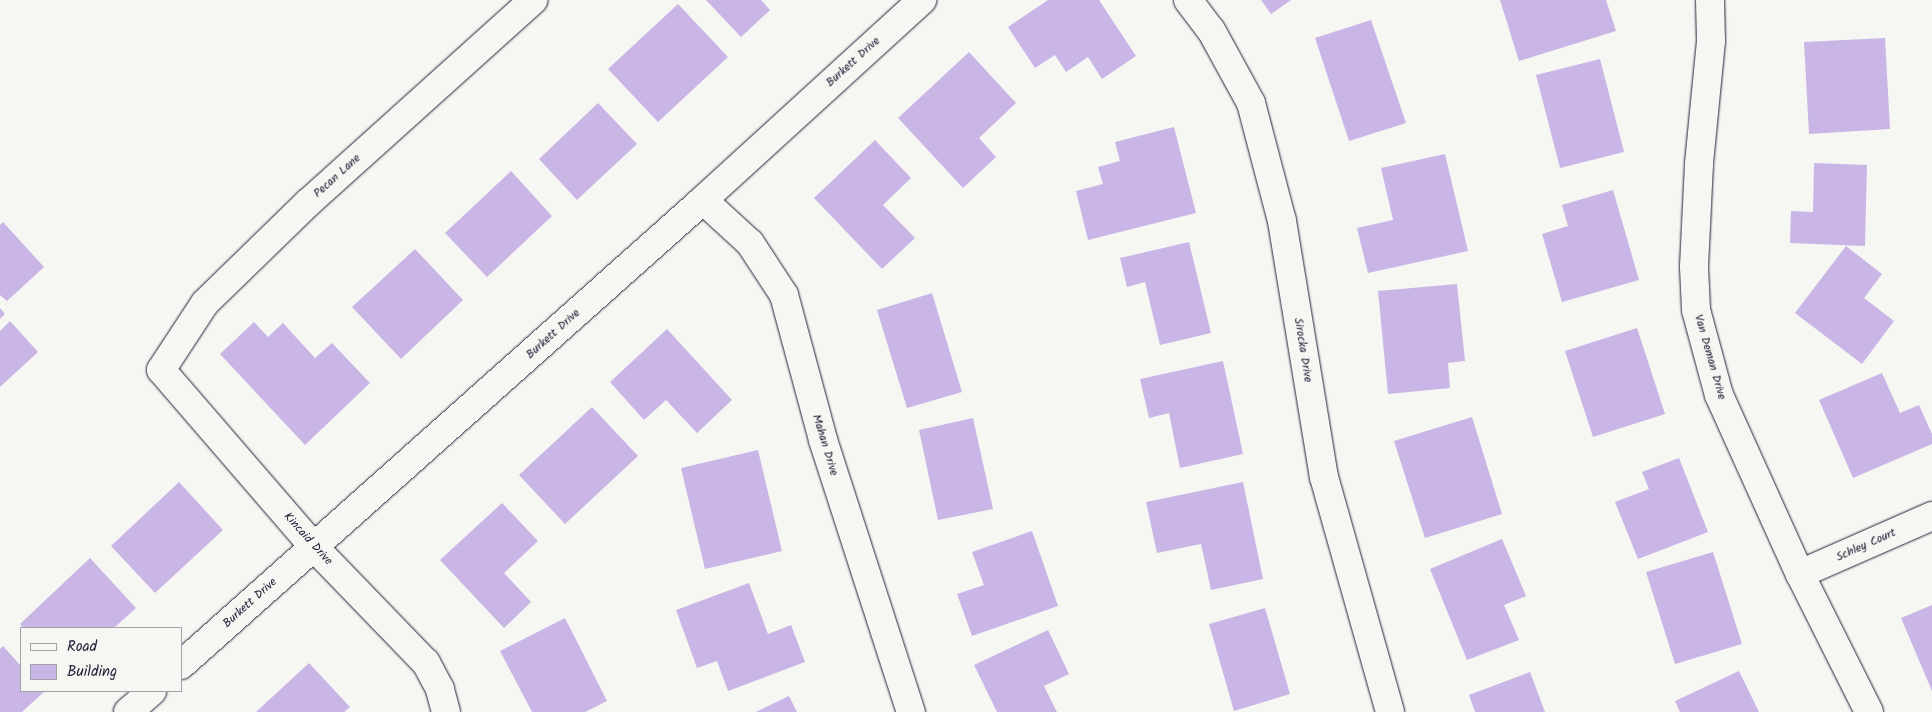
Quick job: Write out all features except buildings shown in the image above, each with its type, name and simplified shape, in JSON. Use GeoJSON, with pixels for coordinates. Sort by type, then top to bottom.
{"type":"FeatureCollection","features":[{"type":"Feature","properties":{"kind":"street","name":"Pecan Lane"},"geometry":{"type":"LineString","coordinates":[[161,370],[204,303],[308,202],[533,0]]}},
{"type":"Feature","properties":{"kind":"street","name":"Burkett Drive"},"geometry":{"type":"LineString","coordinates":[[182,664],[703,200],[922,0]]}},
{"type":"Feature","properties":{"kind":"street","name":"Sirocka Drive"},"geometry":{"type":"LineString","coordinates":[[1188,0],[1211,30],[1251,103],[1282,221],[1324,477],[1390,712]]}},
{"type":"Feature","properties":{"kind":"street","name":"Van Deman Drive"},"geometry":{"type":"LineString","coordinates":[[1710,0],[1711,41],[1699,164],[1694,267],[1696,310],[1718,395],[1800,574],[1869,712]]}},
{"type":"Feature","properties":{"kind":"street","name":"Mahan Drive"},"geometry":{"type":"LineString","coordinates":[[703,200],[750,243],[784,295],[822,440],[911,712]]}},
{"type":"Feature","properties":{"kind":"street","name":"Kincaid Drive"},"geometry":{"type":"LineString","coordinates":[[161,370],[314,547],[426,663],[440,689],[446,712]]}},
{"type":"Feature","properties":{"kind":"street","name":"Schley Court"},"geometry":{"type":"LineString","coordinates":[[1800,574],[1932,516]]}},
{"type":"Feature","properties":{"kind":"street"},"geometry":{"type":"LineString","coordinates":[[128,712],[151,692]]}}]}
